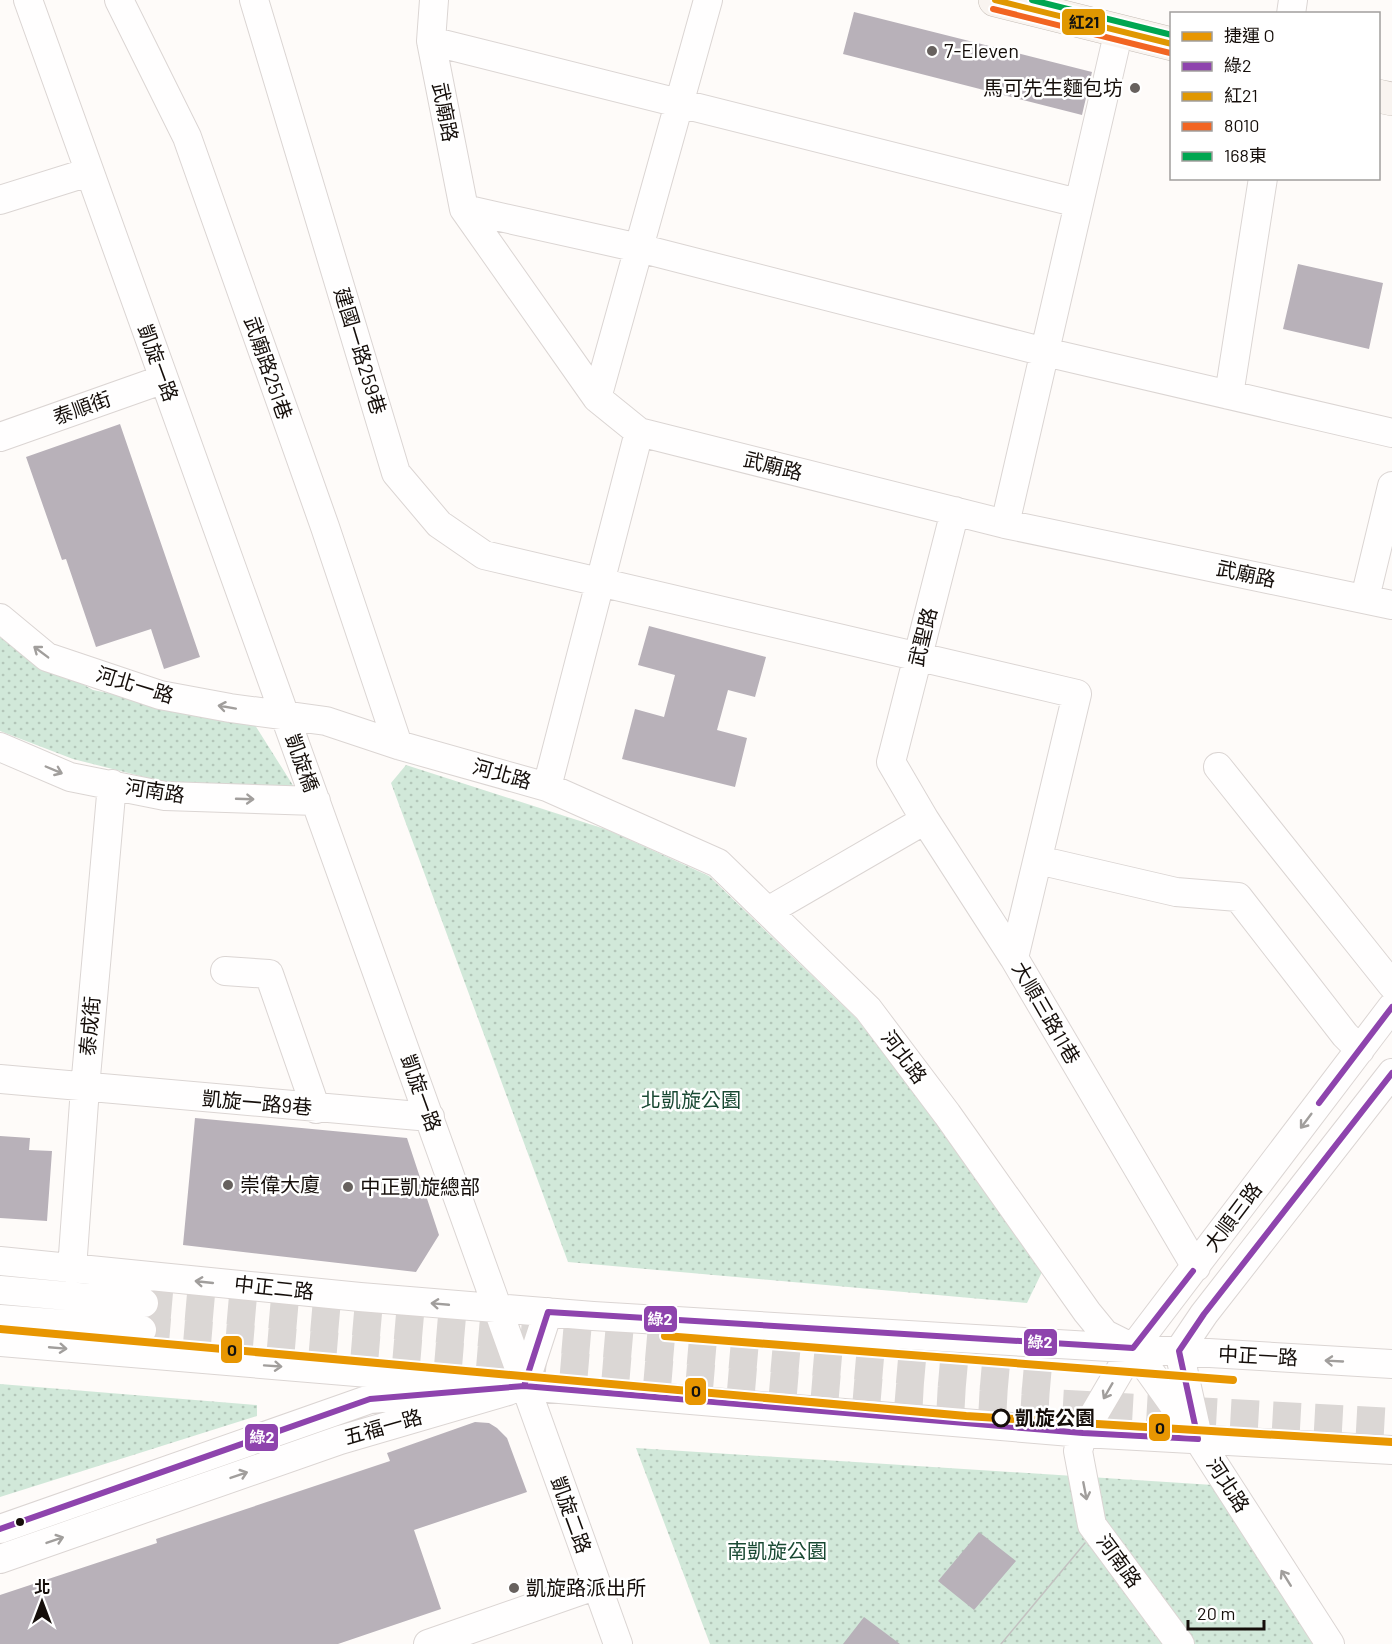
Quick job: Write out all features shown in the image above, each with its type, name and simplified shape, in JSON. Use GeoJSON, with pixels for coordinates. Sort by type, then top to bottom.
{"type":"FeatureCollection","features":[{"type":"Feature","properties":{"kind":"main road"},"geometry":{"type":"LineString","coordinates":[[995,0],[1170,43]]}},
{"type":"Feature","properties":{"kind":"street","name":"凱旋一路"},"geometry":{"type":"LineString","coordinates":[[28,0],[287,720]]}},
{"type":"Feature","properties":{"kind":"street","name":"武廟路251巷"},"geometry":{"type":"LineString","coordinates":[[119,0],[187,137],[325,527],[398,745]]}},
{"type":"Feature","properties":{"kind":"street","name":"建國一路259巷"},"geometry":{"type":"LineString","coordinates":[[254,0],[396,473],[439,524],[484,555],[1077,694],[1038,860]]}},
{"type":"Feature","properties":{"kind":"street","name":"武廟路"},"geometry":{"type":"LineString","coordinates":[[434,0],[431,41],[464,209],[597,398],[639,432],[1005,524],[1379,602]]}},
{"type":"Feature","properties":{"kind":"street"},"geometry":{"type":"LineString","coordinates":[[597,398],[708,0]]}},
{"type":"Feature","properties":{"kind":"street"},"geometry":{"type":"LineString","coordinates":[[1005,524],[1119,30]]}},
{"type":"Feature","properties":{"kind":"street"},"geometry":{"type":"LineString","coordinates":[[431,41],[1078,203]]}},
{"type":"Feature","properties":{"kind":"street"},"geometry":{"type":"LineString","coordinates":[[0,200],[89,172]]}},
{"type":"Feature","properties":{"kind":"street"},"geometry":{"type":"LineString","coordinates":[[1229,395],[1263,180]]}},
{"type":"Feature","properties":{"kind":"street"},"geometry":{"type":"LineString","coordinates":[[464,209],[639,248],[1045,352],[1392,434]]}},
{"type":"Feature","properties":{"kind":"street","name":"泰順街"},"geometry":{"type":"LineString","coordinates":[[0,437],[164,379]]}},
{"type":"Feature","properties":{"kind":"street"},"geometry":{"type":"LineString","coordinates":[[547,787],[639,432]]}},
{"type":"Feature","properties":{"kind":"street"},"geometry":{"type":"LineString","coordinates":[[1379,602],[1392,486]]}},
{"type":"Feature","properties":{"kind":"street","name":"武聖路"},"geometry":{"type":"LineString","coordinates":[[891,762],[955,511]]}},
{"type":"Feature","properties":{"kind":"street","name":"河北一路"},"geometry":{"type":"LineString","coordinates":[[0,618],[47,657],[160,695],[287,720]]}},
{"type":"Feature","properties":{"kind":"street","name":"河北路"},"geometry":{"type":"LineString","coordinates":[[287,720],[326,721],[398,745],[547,787],[718,863],[868,1009],[947,1114],[1087,1312],[1105,1334],[1133,1348],[1198,1439],[1330,1644]]}},
{"type":"Feature","properties":{"kind":"street","name":"凱旋橋"},"geometry":{"type":"LineString","coordinates":[[287,720],[316,801]]}},
{"type":"Feature","properties":{"kind":"street","name":"河南路"},"geometry":{"type":"LineString","coordinates":[[0,747],[70,777],[165,796],[316,801]]}},
{"type":"Feature","properties":{"kind":"street","name":"大順三路11巷"},"geometry":{"type":"LineString","coordinates":[[891,762],[925,820],[1014,958],[1196,1268]]}},
{"type":"Feature","properties":{"kind":"street"},"geometry":{"type":"LineString","coordinates":[[1218,766],[1392,985]]}},
{"type":"Feature","properties":{"kind":"street","name":"泰成街"},"geometry":{"type":"LineString","coordinates":[[72,1269],[85,1088],[112,784]]}},
{"type":"Feature","properties":{"kind":"street","name":"凱旋一路"},"geometry":{"type":"LineString","coordinates":[[316,801],[524,1386]]}},
{"type":"Feature","properties":{"kind":"street"},"geometry":{"type":"LineString","coordinates":[[768,911],[925,820]]}},
{"type":"Feature","properties":{"kind":"street"},"geometry":{"type":"LineString","coordinates":[[1014,958],[1038,860],[1176,892],[1238,897],[1345,1035],[1360,1050]]}},
{"type":"Feature","properties":{"kind":"street"},"geometry":{"type":"LineString","coordinates":[[225,971],[269,974],[316,1109]]}},
{"type":"Feature","properties":{"kind":"street","name":"大順三路"},"geometry":{"type":"LineString","coordinates":[[1083,1433],[1133,1348],[1392,1007]]}},
{"type":"Feature","properties":{"kind":"street","name":"大順三路"},"geometry":{"type":"LineString","coordinates":[[1179,1351],[1204,1314],[1392,1072]]}},
{"type":"Feature","properties":{"kind":"street","name":"凱旋一路9巷"},"geometry":{"type":"LineString","coordinates":[[0,1079],[316,1109],[430,1117]]}},
{"type":"Feature","properties":{"kind":"street","name":"中正二路"},"geometry":{"type":"LineString","coordinates":[[0,1262],[548,1312]]}},
{"type":"Feature","properties":{"kind":"street"},"geometry":{"type":"LineString","coordinates":[[0,1290],[143,1316],[0,1319]]}},
{"type":"Feature","properties":{"kind":"street"},"geometry":{"type":"LineString","coordinates":[[524,1386],[548,1312]]}},
{"type":"Feature","properties":{"kind":"street","name":"中正一路"},"geometry":{"type":"LineString","coordinates":[[548,1312],[1392,1364]]}},
{"type":"Feature","properties":{"kind":"street"},"geometry":{"type":"LineString","coordinates":[[0,1342],[1083,1433],[1392,1450]]}},
{"type":"Feature","properties":{"kind":"street"},"geometry":{"type":"LineString","coordinates":[[1179,1351],[1198,1439]]}},
{"type":"Feature","properties":{"kind":"street","name":"五福一路"},"geometry":{"type":"LineString","coordinates":[[0,1529],[370,1399],[524,1386]]}},
{"type":"Feature","properties":{"kind":"street","name":"五福一路"},"geometry":{"type":"LineString","coordinates":[[0,1559],[340,1440],[524,1386]]}},
{"type":"Feature","properties":{"kind":"street","name":"凱旋二路"},"geometry":{"type":"LineString","coordinates":[[524,1386],[618,1644]]}},
{"type":"Feature","properties":{"kind":"street","name":"河南路"},"geometry":{"type":"LineString","coordinates":[[1083,1433],[1078,1451],[1092,1525],[1180,1644]]}},
{"type":"Feature","properties":{"kind":"street"},"geometry":{"type":"LineString","coordinates":[[429,1644],[597,1586]]}},
{"type":"Feature","properties":{"kind":"green space"},"geometry":{"type":"Polygon","coordinates":[[[0,637],[93,690],[253,722],[294,787],[164,782],[73,759],[0,731],[0,637]]]}},
{"type":"Feature","properties":{"kind":"green space","name":"北凱旋公園"},"geometry":{"type":"Polygon","coordinates":[[[406,765],[608,830],[709,876],[857,1019],[935,1119],[1042,1272],[1027,1303],[568,1262],[391,783],[406,765]]]}},
{"type":"Feature","properties":{"kind":"green space"},"geometry":{"type":"Polygon","coordinates":[[[0,1384],[257,1405],[257,1416],[0,1497],[0,1384]]]}},
{"type":"Feature","properties":{"kind":"green space","name":"南凱旋公園"},"geometry":{"type":"Polygon","coordinates":[[[636,1448],[1213,1485],[1315,1644],[710,1644],[636,1448]]]}},
{"type":"Feature","properties":{"kind":"building"},"geometry":{"type":"Polygon","coordinates":[[[854,12],[1092,72],[1082,115],[843,54],[854,12]]]}},
{"type":"Feature","properties":{"kind":"building"},"geometry":{"type":"Polygon","coordinates":[[[1298,264],[1383,283],[1369,349],[1283,329],[1298,264]]]}},
{"type":"Feature","properties":{"kind":"building"},"geometry":{"type":"Polygon","coordinates":[[[120,424],[200,657],[164,669],[151,629],[96,647],[66,559],[62,560],[26,457],[120,424]]]}},
{"type":"Feature","properties":{"kind":"building"},"geometry":{"type":"Polygon","coordinates":[[[649,626],[766,657],[755,697],[728,690],[717,730],[747,738],[735,787],[622,759],[635,709],[664,717],[675,675],[638,665],[649,626]]]}},
{"type":"Feature","properties":{"kind":"building","name":"中正凱旋總部"},"geometry":{"type":"Polygon","coordinates":[[[195,1118],[407,1138],[439,1235],[416,1272],[183,1245],[195,1118]]]}},
{"type":"Feature","properties":{"kind":"building"},"geometry":{"type":"Polygon","coordinates":[[[0,1136],[30,1138],[29,1150],[52,1151],[47,1221],[0,1218],[0,1136]]]}},
{"type":"Feature","properties":{"kind":"building"},"geometry":{"type":"Polygon","coordinates":[[[475,1422],[489,1423],[507,1438],[527,1492],[414,1530],[441,1609],[338,1644],[0,1644],[0,1595],[157,1543],[156,1539],[390,1461],[387,1453],[475,1422]]]}},
{"type":"Feature","properties":{"kind":"building"},"geometry":{"type":"Polygon","coordinates":[[[979,1532],[1016,1561],[974,1610],[938,1581],[979,1532]]]}},
{"type":"Feature","properties":{"kind":"building"},"geometry":{"type":"Polygon","coordinates":[[[864,1617],[900,1644],[843,1644],[864,1617]]]}},
{"type":"Feature","properties":{"kind":"tunnel"},"geometry":{"type":"LineString","coordinates":[[144,1303],[1054,1383]]}},
{"type":"Feature","properties":{"kind":"tunnel"},"geometry":{"type":"LineString","coordinates":[[142,1330],[906,1395],[1392,1422]]}},
{"type":"Feature","properties":{"kind":"tram line"},"geometry":{"type":"LineString","coordinates":[[1001,1644],[1085,1543]]}},
{"type":"Feature","properties":{"kind":"metro line","name":"O"},"geometry":{"type":"LineString","coordinates":[[0,1329],[966,1416],[1392,1442]]}},
{"type":"Feature","properties":{"kind":"metro line","name":"O"},"geometry":{"type":"LineString","coordinates":[[665,1336],[1233,1380]]}},
{"type":"Feature","properties":{"kind":"transit line","name":"紅21"},"geometry":{"type":"LineString","coordinates":[[995,0],[1170,44]]}},
{"type":"Feature","properties":{"kind":"transit line","name":"168東"},"geometry":{"type":"LineString","coordinates":[[1032,0],[1170,34]]}},
{"type":"Feature","properties":{"kind":"transit line","name":"8010"},"geometry":{"type":"LineString","coordinates":[[993,9],[1170,53]]}},
{"type":"Feature","properties":{"kind":"transit line","name":"綠2"},"geometry":{"type":"LineString","coordinates":[[1319,1103],[1392,1007]]}},
{"type":"Feature","properties":{"kind":"transit line","name":"綠2"},"geometry":{"type":"LineString","coordinates":[[0,1529],[370,1399],[524,1386],[1083,1433],[1198,1439],[1179,1351],[1204,1314],[1392,1073]]}},
{"type":"Feature","properties":{"kind":"transit line","name":"綠2"},"geometry":{"type":"LineString","coordinates":[[524,1386],[548,1312],[1133,1348],[1193,1271]]}},
{"type":"Feature","properties":{"kind":"place","name":"7-Eleven"},"geometry":{"type":"Point","coordinates":[932,51]}},
{"type":"Feature","properties":{"kind":"place","name":"馬可先生麵包坊"},"geometry":{"type":"Point","coordinates":[1135,88]}},
{"type":"Feature","properties":{"kind":"place","name":"崇偉大廈"},"geometry":{"type":"Point","coordinates":[228,1185]}},
{"type":"Feature","properties":{"kind":"place","name":"中正凱旋總部"},"geometry":{"type":"Point","coordinates":[348,1187]}},
{"type":"Feature","properties":{"kind":"place","name":"凱旋公園"},"geometry":{"type":"Point","coordinates":[1001,1418]}},
{"type":"Feature","properties":{"kind":"place","name":"凱旋路派出所"},"geometry":{"type":"Point","coordinates":[514,1588]}}]}
